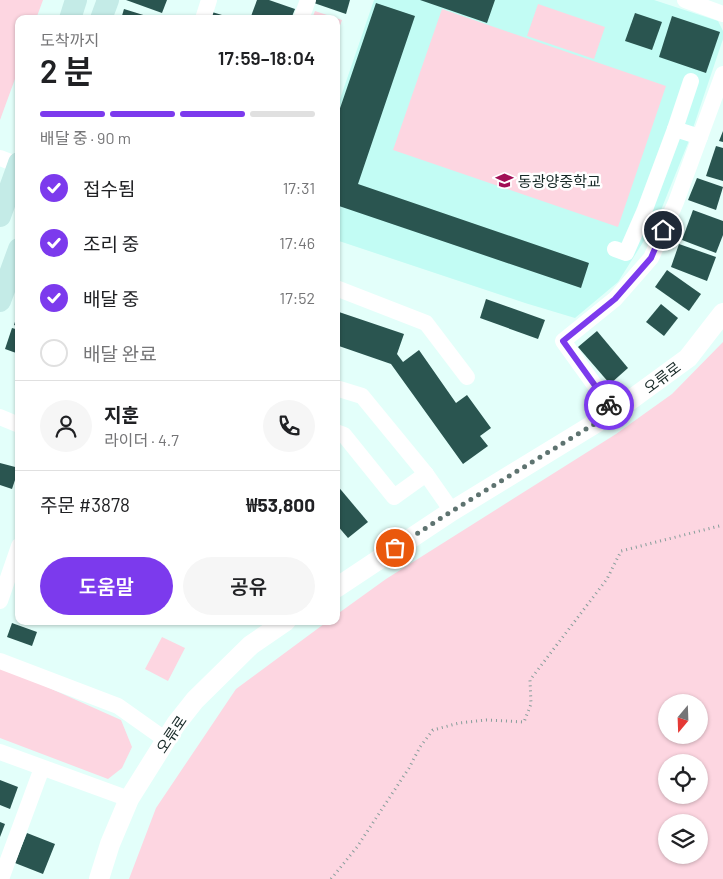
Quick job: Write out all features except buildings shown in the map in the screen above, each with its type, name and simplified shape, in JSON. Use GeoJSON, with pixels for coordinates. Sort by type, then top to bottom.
{"type":"FeatureCollection","features":[{"type":"Feature","properties":{"kind":"main road"},"geometry":{"type":"LineString","coordinates":[[71,15],[76,0]]}},
{"type":"Feature","properties":{"kind":"main road"},"geometry":{"type":"LineString","coordinates":[[102,15],[108,0]]}},
{"type":"Feature","properties":{"kind":"main road"},"geometry":{"type":"LineString","coordinates":[[0,216],[12,162]]}},
{"type":"Feature","properties":{"kind":"main road"},"geometry":{"type":"LineString","coordinates":[[0,301],[15,260]]}},
{"type":"Feature","properties":{"kind":"street"},"geometry":{"type":"LineString","coordinates":[[204,15],[209,0]]}},
{"type":"Feature","properties":{"kind":"street"},"geometry":{"type":"LineString","coordinates":[[302,15],[308,0]]}},
{"type":"Feature","properties":{"kind":"street"},"geometry":{"type":"LineString","coordinates":[[685,0],[723,14]]}},
{"type":"Feature","properties":{"kind":"street"},"geometry":{"type":"LineString","coordinates":[[614,412],[563,341],[615,299],[651,258],[676,202],[723,74]]}},
{"type":"Feature","properties":{"kind":"street"},"geometry":{"type":"LineString","coordinates":[[616,249],[626,253],[644,212],[691,81]]}},
{"type":"Feature","properties":{"kind":"street"},"geometry":{"type":"LineString","coordinates":[[675,129],[700,137]]}},
{"type":"Feature","properties":{"kind":"street"},"geometry":{"type":"LineString","coordinates":[[340,290],[426,323],[467,377]]}},
{"type":"Feature","properties":{"kind":"street","name":"오류로"},"geometry":{"type":"LineString","coordinates":[[340,585],[452,511],[614,412],[688,358],[723,314]]}},
{"type":"Feature","properties":{"kind":"street"},"geometry":{"type":"LineString","coordinates":[[340,389],[362,396],[426,474],[452,511]]}},
{"type":"Feature","properties":{"kind":"street"},"geometry":{"type":"LineString","coordinates":[[0,417],[15,423]]}},
{"type":"Feature","properties":{"kind":"street"},"geometry":{"type":"LineString","coordinates":[[340,434],[344,435],[394,497],[426,474]]}},
{"type":"Feature","properties":{"kind":"street"},"geometry":{"type":"LineString","coordinates":[[0,601],[15,558]]}},
{"type":"Feature","properties":{"kind":"street","name":"오류로"},"geometry":{"type":"LineString","coordinates":[[99,879],[110,844],[129,799],[166,740],[195,700],[251,645],[280,625]]}},
{"type":"Feature","properties":{"kind":"street"},"geometry":{"type":"LineString","coordinates":[[0,661],[118,706],[166,740]]}},
{"type":"Feature","properties":{"kind":"street"},"geometry":{"type":"LineString","coordinates":[[0,752],[129,799]]}},
{"type":"Feature","properties":{"kind":"street"},"geometry":{"type":"LineString","coordinates":[[2,879],[42,768]]}},
{"type":"Feature","properties":{"kind":"path"},"geometry":{"type":"LineString","coordinates":[[330,879],[357,848],[409,768],[420,747],[433,730],[459,723],[486,720],[524,722],[531,704],[530,680],[606,579],[621,551],[723,525]]}},
{"type":"Feature","properties":{"kind":"shaded area"},"geometry":{"type":"Polygon","coordinates":[[[0,0],[43,0],[37,15],[15,15],[15,79],[0,120],[0,0]]]}},
{"type":"Feature","properties":{"kind":"shaded area","name":"동광양중학교"},"geometry":{"type":"Polygon","coordinates":[[[374,0],[654,0],[718,21],[723,31],[723,39],[688,143],[657,220],[618,282],[575,318],[340,241],[340,99],[374,0]]]}},
{"type":"Feature","properties":{"kind":"shaded area"},"geometry":{"type":"Polygon","coordinates":[[[538,4],[605,27],[594,59],[527,36],[538,4]]]}},
{"type":"Feature","properties":{"kind":"shaded area"},"geometry":{"type":"Polygon","coordinates":[[[442,9],[666,86],[618,227],[393,150],[442,9]]]}},
{"type":"Feature","properties":{"kind":"shaded area"},"geometry":{"type":"Polygon","coordinates":[[[315,11],[327,15],[314,15],[315,11]]]}},
{"type":"Feature","properties":{"kind":"shaded area"},"geometry":{"type":"Polygon","coordinates":[[[723,342],[723,879],[129,879],[156,808],[236,689],[323,625],[340,625],[340,612],[386,579],[616,434],[672,394],[723,342]]]}},
{"type":"Feature","properties":{"kind":"shaded area"},"geometry":{"type":"Polygon","coordinates":[[[162,637],[185,648],[168,681],[145,669],[162,637]]]}},
{"type":"Feature","properties":{"kind":"shaded area"},"geometry":{"type":"Polygon","coordinates":[[[0,666],[121,720],[132,747],[122,768],[108,779],[0,738],[0,666]]]}},
{"type":"Feature","properties":{"kind":"way so far"},"geometry":{"type":"LineString","coordinates":[[395,548],[614,412],[609,405]]}},
{"type":"Feature","properties":{"kind":"place","name":"동광양중학교"},"geometry":{"type":"Point","coordinates":[504,181]}},
{"type":"Feature","properties":{"kind":"route"},"geometry":{"type":"LineString","coordinates":[[609,405],[563,341],[615,299],[651,258],[663,230]]}}]}
